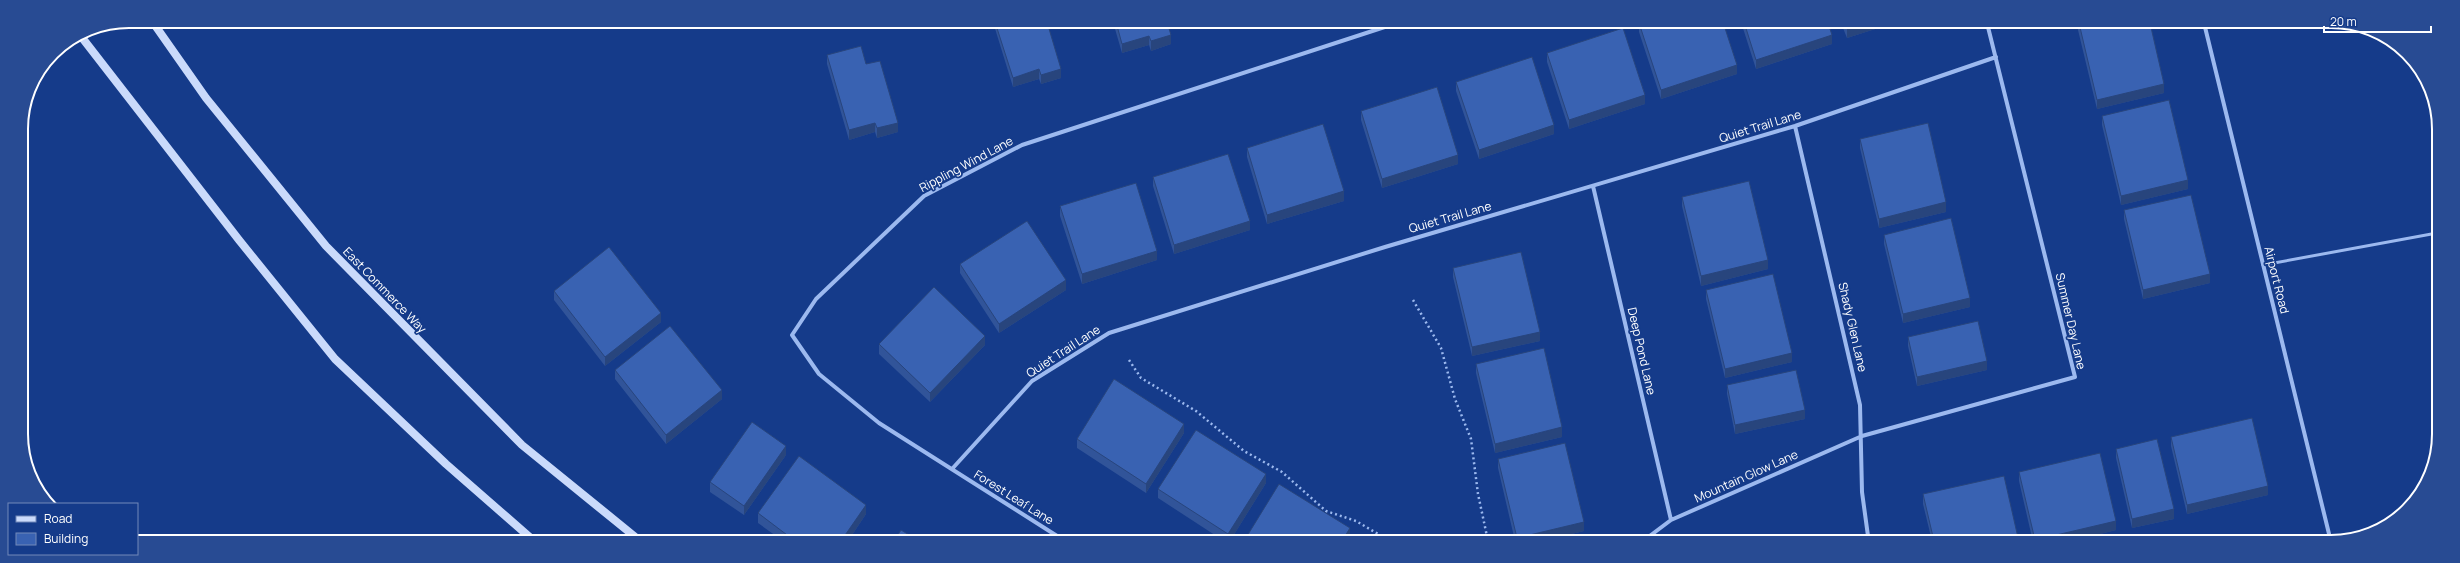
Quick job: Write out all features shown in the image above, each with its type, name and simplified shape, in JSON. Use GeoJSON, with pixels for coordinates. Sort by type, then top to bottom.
{"type":"FeatureCollection","features":[{"type":"Feature","properties":{"kind":"main road","name":"East Commerce Way"},"geometry":{"type":"LineString","coordinates":[[157,28],[206,98],[326,246],[522,444],[633,535]]}},
{"type":"Feature","properties":{"kind":"main road"},"geometry":{"type":"LineString","coordinates":[[84,40],[239,240],[335,359],[446,464],[527,535]]}},
{"type":"Feature","properties":{"kind":"street","name":"Rippling Wind Lane"},"geometry":{"type":"LineString","coordinates":[[952,469],[879,423],[819,374],[792,335],[816,299],[924,196],[1022,145],[1382,28]]}},
{"type":"Feature","properties":{"kind":"street"},"geometry":{"type":"LineString","coordinates":[[1988,28],[1996,57]]}},
{"type":"Feature","properties":{"kind":"street","name":"Airport Road"},"geometry":{"type":"LineString","coordinates":[[2205,28],[2329,535]]}},
{"type":"Feature","properties":{"kind":"street","name":"Quiet Trail Lane"},"geometry":{"type":"LineString","coordinates":[[952,469],[1032,381],[1109,333],[1385,247],[1795,126],[1996,57]]}},
{"type":"Feature","properties":{"kind":"street","name":"Summer Day Lane"},"geometry":{"type":"LineString","coordinates":[[1862,436],[2075,377],[1996,57]]}},
{"type":"Feature","properties":{"kind":"street","name":"Shady Glen Lane"},"geometry":{"type":"LineString","coordinates":[[1795,126],[1860,405],[1862,436],[1862,492],[1868,535]]}},
{"type":"Feature","properties":{"kind":"street","name":"Deep Pond Lane"},"geometry":{"type":"LineString","coordinates":[[1593,186],[1671,520]]}},
{"type":"Feature","properties":{"kind":"street","name":"Mountain Glow Lane"},"geometry":{"type":"LineString","coordinates":[[1651,535],[1671,520],[1862,436]]}},
{"type":"Feature","properties":{"kind":"street","name":"Forest Leaf Lane"},"geometry":{"type":"LineString","coordinates":[[952,469],[1056,535]]}},
{"type":"Feature","properties":{"kind":"lane"},"geometry":{"type":"LineString","coordinates":[[2263,264],[2432,234]]}},
{"type":"Feature","properties":{"kind":"path"},"geometry":{"type":"LineString","coordinates":[[1413,300],[1441,348],[1455,399],[1471,439],[1478,494],[1487,535]]}},
{"type":"Feature","properties":{"kind":"path"},"geometry":{"type":"LineString","coordinates":[[1129,360],[1141,378],[1196,411],[1244,450],[1282,472],[1326,510],[1356,521],[1380,535]]}},
{"type":"Feature","properties":{"kind":"building"},"geometry":{"type":"Polygon","coordinates":[[[997,28],[1049,28],[1061,69],[1041,75],[1039,69],[1013,78],[997,28]]]}},
{"type":"Feature","properties":{"kind":"building"},"geometry":{"type":"Polygon","coordinates":[[[1118,28],[1169,28],[1171,35],[1151,41],[1149,36],[1122,44],[1118,28]]]}},
{"type":"Feature","properties":{"kind":"building"},"geometry":{"type":"Polygon","coordinates":[[[1623,28],[1645,95],[1569,120],[1547,53],[1623,28]]]}},
{"type":"Feature","properties":{"kind":"building"},"geometry":{"type":"Polygon","coordinates":[[[1641,28],[1725,28],[1737,65],[1661,90],[1641,28]]]}},
{"type":"Feature","properties":{"kind":"building"},"geometry":{"type":"Polygon","coordinates":[[[1746,28],[1830,28],[1832,35],[1756,60],[1746,28]]]}},
{"type":"Feature","properties":{"kind":"building"},"geometry":{"type":"Polygon","coordinates":[[[2080,28],[2151,28],[2164,84],[2097,100],[2080,28]]]}},
{"type":"Feature","properties":{"kind":"building"},"geometry":{"type":"Polygon","coordinates":[[[861,46],[866,64],[880,61],[898,123],[877,128],[875,123],[849,130],[827,55],[861,46]]]}},
{"type":"Feature","properties":{"kind":"building"},"geometry":{"type":"Polygon","coordinates":[[[1532,57],[1554,125],[1479,150],[1456,82],[1532,57]]]}},
{"type":"Feature","properties":{"kind":"building"},"geometry":{"type":"Polygon","coordinates":[[[1437,87],[1458,155],[1382,179],[1361,111],[1437,87]]]}},
{"type":"Feature","properties":{"kind":"building"},"geometry":{"type":"Polygon","coordinates":[[[2169,100],[2188,180],[2121,196],[2102,116],[2169,100]]]}},
{"type":"Feature","properties":{"kind":"building"},"geometry":{"type":"Polygon","coordinates":[[[1928,123],[1946,202],[1879,219],[1860,139],[1928,123]]]}},
{"type":"Feature","properties":{"kind":"building"},"geometry":{"type":"Polygon","coordinates":[[[1323,124],[1344,191],[1267,215],[1247,148],[1323,124]]]}},
{"type":"Feature","properties":{"kind":"building"},"geometry":{"type":"Polygon","coordinates":[[[1228,154],[1250,221],[1174,245],[1153,177],[1228,154]]]}},
{"type":"Feature","properties":{"kind":"building"},"geometry":{"type":"Polygon","coordinates":[[[1749,181],[1768,260],[1701,276],[1682,197],[1749,181]]]}},
{"type":"Feature","properties":{"kind":"building"},"geometry":{"type":"Polygon","coordinates":[[[1136,183],[1157,251],[1082,274],[1060,206],[1136,183]]]}},
{"type":"Feature","properties":{"kind":"building"},"geometry":{"type":"Polygon","coordinates":[[[2191,195],[2210,274],[2143,290],[2124,210],[2191,195]]]}},
{"type":"Feature","properties":{"kind":"building"},"geometry":{"type":"Polygon","coordinates":[[[1951,218],[1970,298],[1903,314],[1884,235],[1951,218]]]}},
{"type":"Feature","properties":{"kind":"building"},"geometry":{"type":"Polygon","coordinates":[[[1027,221],[1066,280],[999,324],[960,264],[1027,221]]]}},
{"type":"Feature","properties":{"kind":"building"},"geometry":{"type":"Polygon","coordinates":[[[609,247],[661,313],[605,357],[554,291],[609,247]]]}},
{"type":"Feature","properties":{"kind":"building"},"geometry":{"type":"Polygon","coordinates":[[[1521,252],[1540,332],[1472,347],[1453,268],[1521,252]]]}},
{"type":"Feature","properties":{"kind":"building"},"geometry":{"type":"Polygon","coordinates":[[[1773,274],[1792,353],[1725,369],[1706,290],[1773,274]]]}},
{"type":"Feature","properties":{"kind":"building"},"geometry":{"type":"Polygon","coordinates":[[[934,287],[985,336],[930,393],[879,344],[934,287]]]}},
{"type":"Feature","properties":{"kind":"building"},"geometry":{"type":"Polygon","coordinates":[[[1978,321],[1987,361],[1917,377],[1908,337],[1978,321]]]}},
{"type":"Feature","properties":{"kind":"building"},"geometry":{"type":"Polygon","coordinates":[[[670,326],[722,390],[666,435],[615,370],[670,326]]]}},
{"type":"Feature","properties":{"kind":"building"},"geometry":{"type":"Polygon","coordinates":[[[1544,348],[1562,427],[1495,444],[1476,364],[1544,348]]]}},
{"type":"Feature","properties":{"kind":"building"},"geometry":{"type":"Polygon","coordinates":[[[1796,370],[1805,410],[1735,425],[1727,385],[1796,370]]]}},
{"type":"Feature","properties":{"kind":"building"},"geometry":{"type":"Polygon","coordinates":[[[1114,379],[1184,424],[1146,484],[1077,439],[1114,379]]]}},
{"type":"Feature","properties":{"kind":"building"},"geometry":{"type":"Polygon","coordinates":[[[2252,418],[2268,486],[2187,505],[2171,437],[2252,418]]]}},
{"type":"Feature","properties":{"kind":"building"},"geometry":{"type":"Polygon","coordinates":[[[752,422],[786,446],[744,506],[710,482],[752,422]]]}},
{"type":"Feature","properties":{"kind":"building"},"geometry":{"type":"Polygon","coordinates":[[[1196,430],[1266,474],[1228,534],[1158,489],[1196,430]]]}},
{"type":"Feature","properties":{"kind":"building"},"geometry":{"type":"Polygon","coordinates":[[[2157,439],[2174,509],[2132,519],[2116,449],[2157,439]]]}},
{"type":"Feature","properties":{"kind":"building"},"geometry":{"type":"Polygon","coordinates":[[[1565,443],[1584,522],[1530,535],[1516,535],[1498,459],[1565,443]]]}},
{"type":"Feature","properties":{"kind":"building"},"geometry":{"type":"Polygon","coordinates":[[[2100,453],[2116,521],[2056,535],[2034,535],[2019,472],[2100,453]]]}},
{"type":"Feature","properties":{"kind":"building"},"geometry":{"type":"Polygon","coordinates":[[[799,456],[866,505],[845,535],[787,535],[758,513],[799,456]]]}},
{"type":"Feature","properties":{"kind":"building"},"geometry":{"type":"Polygon","coordinates":[[[2004,476],[2017,535],[1933,535],[1923,494],[2004,476]]]}},
{"type":"Feature","properties":{"kind":"building"},"geometry":{"type":"Polygon","coordinates":[[[1279,484],[1350,528],[1346,535],[1248,535],[1279,484]]]}},
{"type":"Feature","properties":{"kind":"building"},"geometry":{"type":"Polygon","coordinates":[[[901,530],[909,535],[898,535],[901,530]]]}}]}
